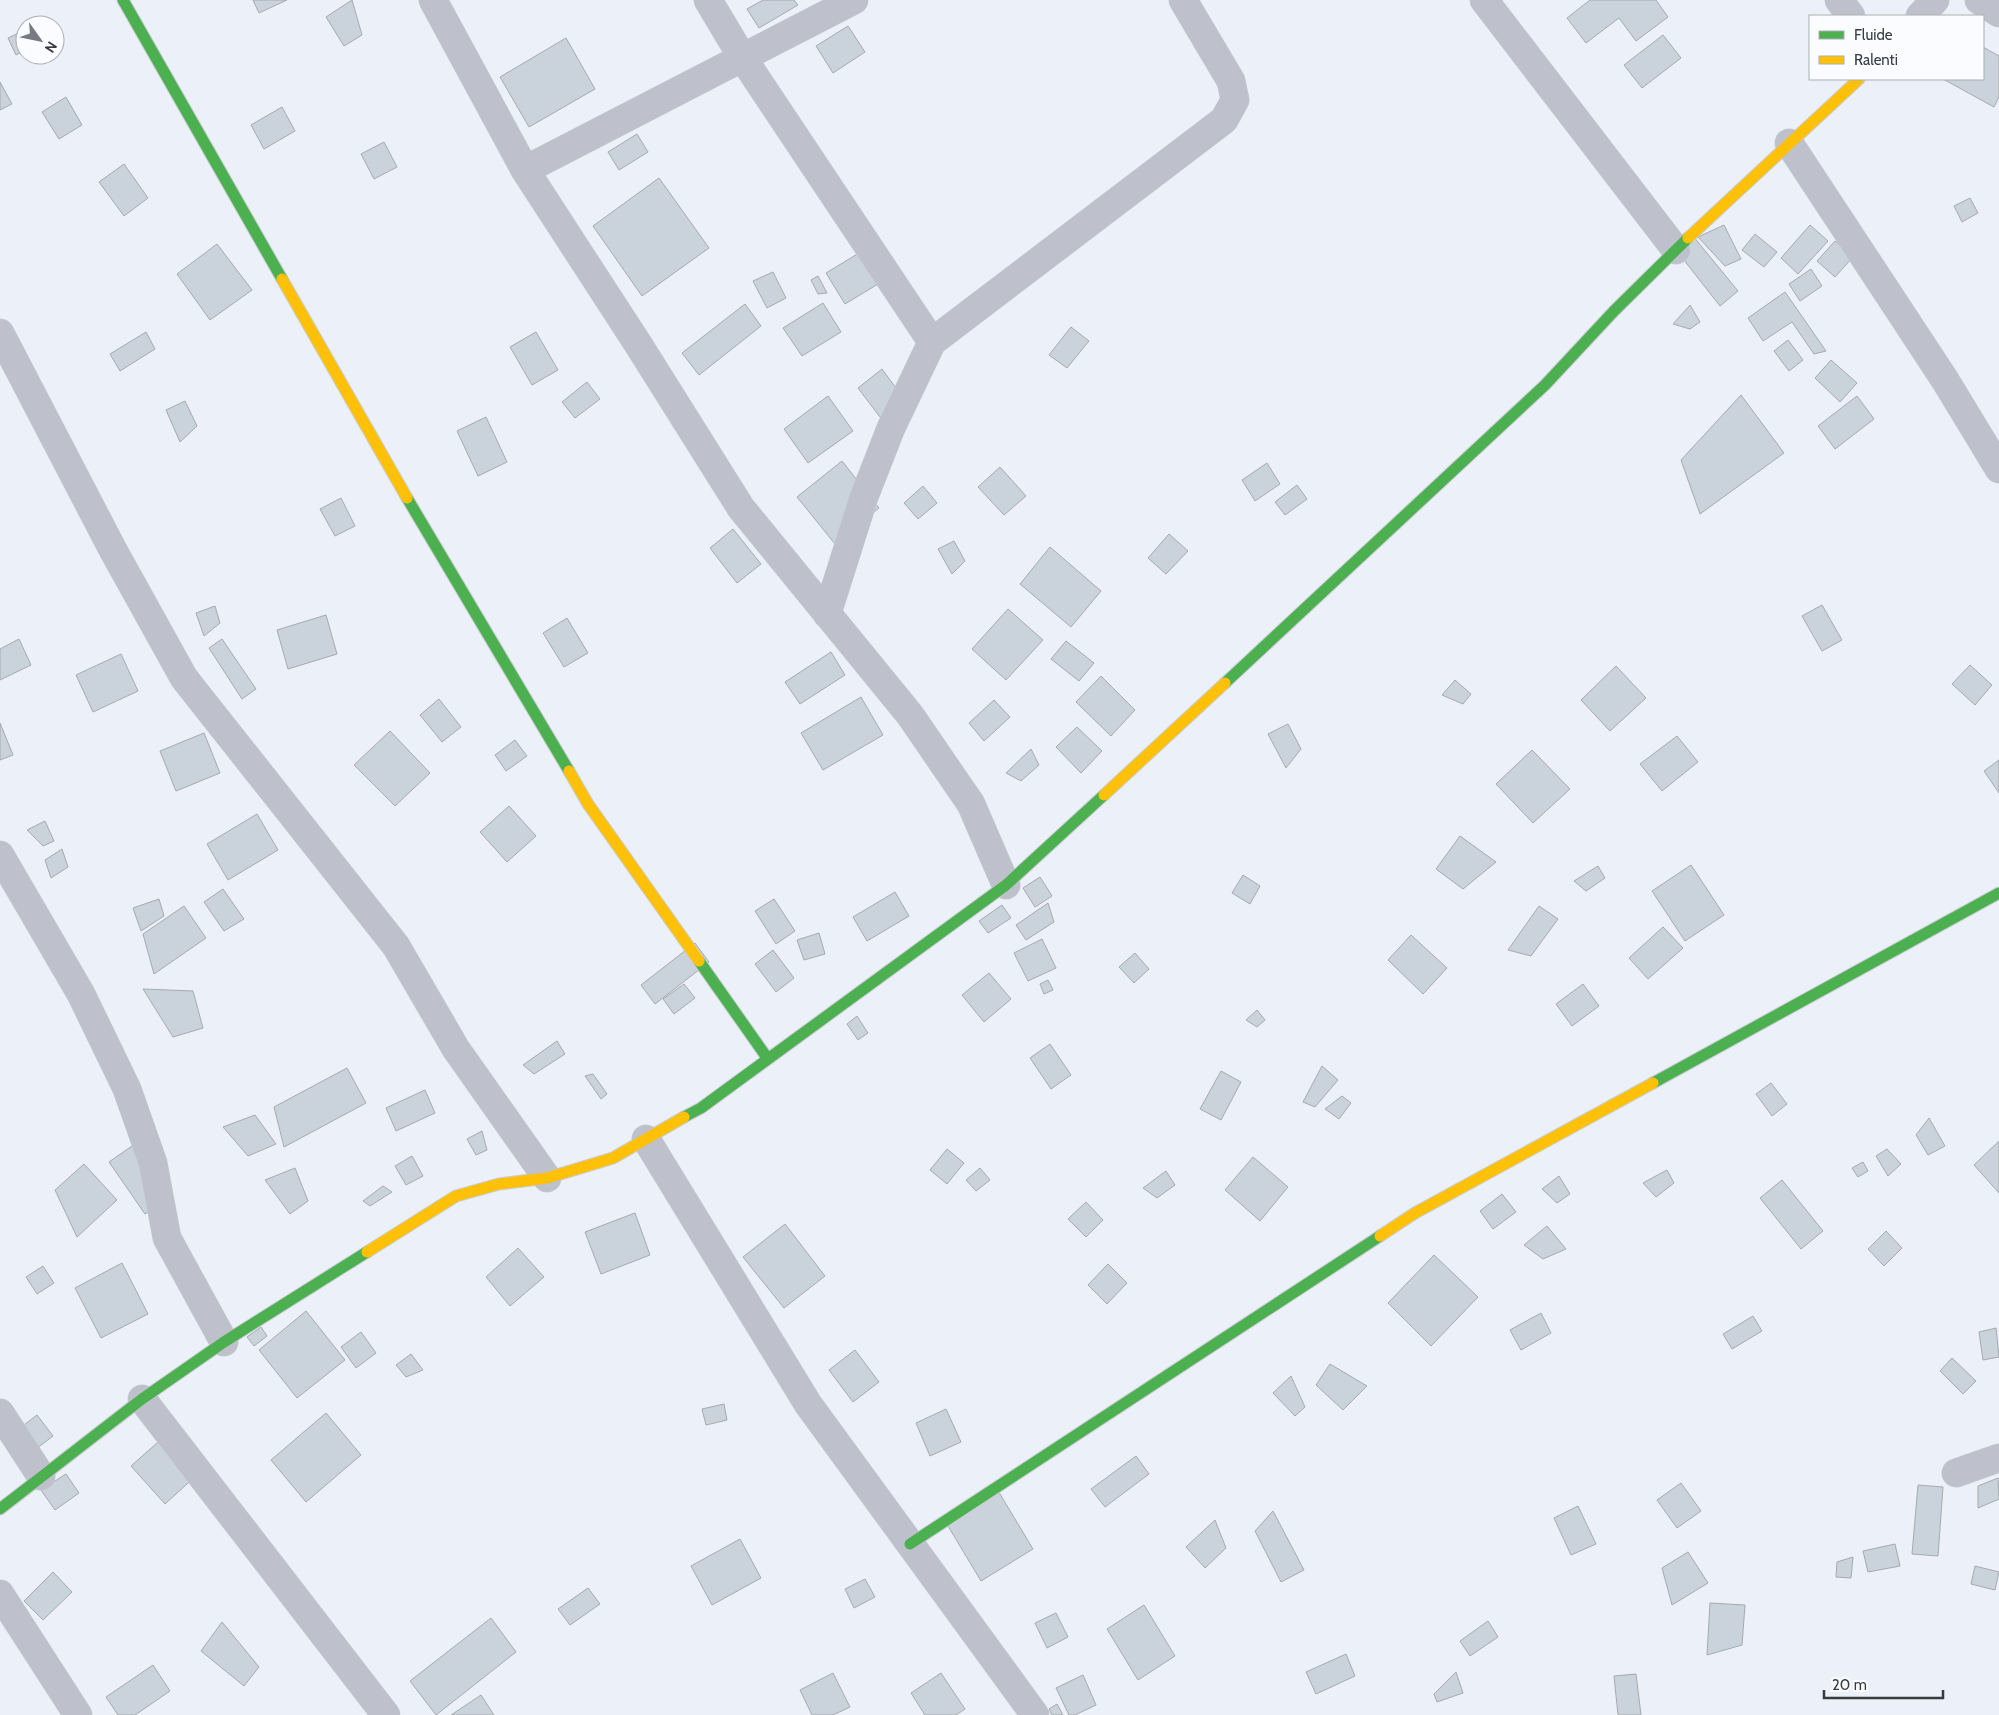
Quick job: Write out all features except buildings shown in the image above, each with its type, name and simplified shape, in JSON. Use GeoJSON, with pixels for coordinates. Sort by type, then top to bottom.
{"type":"FeatureCollection","features":[{"type":"Feature","properties":{"kind":"street"},"geometry":{"type":"LineString","coordinates":[[124,0],[376,445],[588,804],[768,1059]]}},
{"type":"Feature","properties":{"kind":"street"},"geometry":{"type":"LineString","coordinates":[[433,0],[525,170],[638,344],[741,508],[910,715],[970,804],[1006,885]]}},
{"type":"Feature","properties":{"kind":"street"},"geometry":{"type":"LineString","coordinates":[[708,0],[742,57],[932,342]]}},
{"type":"Feature","properties":{"kind":"street"},"geometry":{"type":"LineString","coordinates":[[525,170],[854,0]]}},
{"type":"Feature","properties":{"kind":"street"},"geometry":{"type":"LineString","coordinates":[[827,614],[864,497],[891,428],[932,342],[1224,120],[1235,100],[1231,81],[1183,0]]}},
{"type":"Feature","properties":{"kind":"street"},"geometry":{"type":"LineString","coordinates":[[1484,0],[1676,250]]}},
{"type":"Feature","properties":{"kind":"street"},"geometry":{"type":"LineString","coordinates":[[1839,0],[1850,15]]}},
{"type":"Feature","properties":{"kind":"street"},"geometry":{"type":"LineString","coordinates":[[1921,15],[1935,0]]}},
{"type":"Feature","properties":{"kind":"street"},"geometry":{"type":"LineString","coordinates":[[1979,0],[1999,13]]}},
{"type":"Feature","properties":{"kind":"street"},"geometry":{"type":"LineString","coordinates":[[0,1509],[142,1398],[224,1342],[456,1196],[499,1184],[547,1178],[613,1158],[701,1108],[1006,885],[1437,487],[1545,384],[1614,311],[1676,250],[1858,80]]}},
{"type":"Feature","properties":{"kind":"street"},"geometry":{"type":"LineString","coordinates":[[1789,143],[1945,380],[1999,469]]}},
{"type":"Feature","properties":{"kind":"street"},"geometry":{"type":"LineString","coordinates":[[0,333],[113,550],[184,678],[396,946],[456,1049],[547,1178]]}},
{"type":"Feature","properties":{"kind":"street"},"geometry":{"type":"LineString","coordinates":[[0,855],[82,994],[127,1089],[153,1163],[167,1238],[224,1342]]}},
{"type":"Feature","properties":{"kind":"street"},"geometry":{"type":"LineString","coordinates":[[910,1544],[1415,1214],[1999,893]]}},
{"type":"Feature","properties":{"kind":"street"},"geometry":{"type":"LineString","coordinates":[[646,1139],[808,1404],[1035,1715]]}},
{"type":"Feature","properties":{"kind":"street"},"geometry":{"type":"LineString","coordinates":[[142,1398],[386,1715]]}},
{"type":"Feature","properties":{"kind":"street"},"geometry":{"type":"LineString","coordinates":[[0,1413],[41,1476]]}},
{"type":"Feature","properties":{"kind":"street"},"geometry":{"type":"LineString","coordinates":[[1956,1473],[1999,1458]]}},
{"type":"Feature","properties":{"kind":"street"},"geometry":{"type":"LineString","coordinates":[[0,1594],[78,1715]]}},
{"type":"Feature","properties":{"kind":"traffic: fast"},"geometry":{"type":"LineString","coordinates":[[123,0],[282,279]]}},
{"type":"Feature","properties":{"kind":"traffic: fast"},"geometry":{"type":"LineString","coordinates":[[1225,683],[1545,385],[1614,311],[1688,238]]}},
{"type":"Feature","properties":{"kind":"traffic: fast"},"geometry":{"type":"LineString","coordinates":[[407,498],[569,771]]}},
{"type":"Feature","properties":{"kind":"traffic: fast"},"geometry":{"type":"LineString","coordinates":[[684,1117],[701,1108],[1006,885],[1104,795]]}},
{"type":"Feature","properties":{"kind":"traffic: fast"},"geometry":{"type":"LineString","coordinates":[[1653,1083],[1999,893]]}},
{"type":"Feature","properties":{"kind":"traffic: fast"},"geometry":{"type":"LineString","coordinates":[[699,961],[768,1059]]}},
{"type":"Feature","properties":{"kind":"traffic: fast"},"geometry":{"type":"LineString","coordinates":[[910,1544],[1380,1236]]}},
{"type":"Feature","properties":{"kind":"traffic: fast"},"geometry":{"type":"LineString","coordinates":[[0,1509],[142,1399],[224,1342],[367,1252]]}},
{"type":"Feature","properties":{"kind":"traffic: slow"},"geometry":{"type":"LineString","coordinates":[[1688,238],[1858,80]]}},
{"type":"Feature","properties":{"kind":"traffic: slow"},"geometry":{"type":"LineString","coordinates":[[282,279],[407,498]]}},
{"type":"Feature","properties":{"kind":"traffic: slow"},"geometry":{"type":"LineString","coordinates":[[1104,795],[1225,683]]}},
{"type":"Feature","properties":{"kind":"traffic: slow"},"geometry":{"type":"LineString","coordinates":[[569,771],[588,804],[699,961]]}},
{"type":"Feature","properties":{"kind":"traffic: slow"},"geometry":{"type":"LineString","coordinates":[[1380,1236],[1415,1213],[1653,1083]]}},
{"type":"Feature","properties":{"kind":"traffic: slow"},"geometry":{"type":"LineString","coordinates":[[367,1252],[456,1196],[499,1184],[547,1178],[613,1158],[684,1117]]}}]}
